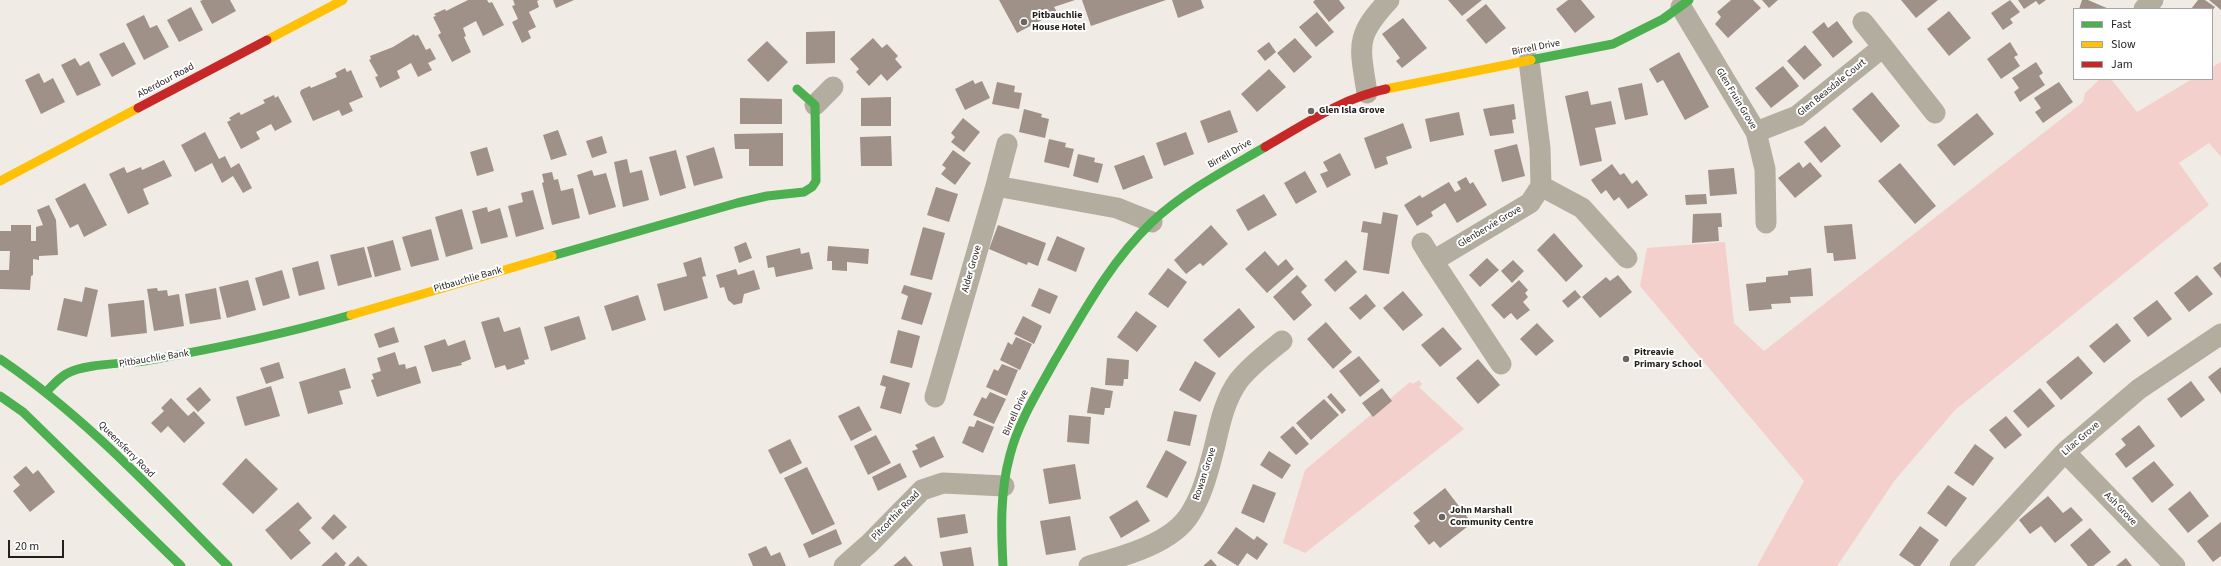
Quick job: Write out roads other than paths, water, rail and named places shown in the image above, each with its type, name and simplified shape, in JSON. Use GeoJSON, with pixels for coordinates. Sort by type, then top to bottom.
{"type":"FeatureCollection","features":[{"type":"Feature","properties":{"kind":"street","name":"Aberdour Road"},"geometry":{"type":"LineString","coordinates":[[0,181],[343,0]]}},
{"type":"Feature","properties":{"kind":"street"},"geometry":{"type":"LineString","coordinates":[[1367,93],[1361,52],[1362,38],[1367,26],[1389,0]]}},
{"type":"Feature","properties":{"kind":"street"},"geometry":{"type":"LineString","coordinates":[[2145,8],[2152,0]]}},
{"type":"Feature","properties":{"kind":"street","name":"Birrell Drive"},"geometry":{"type":"LineString","coordinates":[[1003,566],[1001,534],[1004,486],[1010,454],[1023,422],[1064,344],[1109,270],[1152,222],[1192,190],[1231,166],[1335,107],[1367,93],[1613,44],[1638,32],[1685,3]]}},
{"type":"Feature","properties":{"kind":"street","name":"Glen Fruin Grove"},"geometry":{"type":"LineString","coordinates":[[1685,3],[1756,132],[1765,169],[1766,223]]}},
{"type":"Feature","properties":{"kind":"street"},"geometry":{"type":"LineString","coordinates":[[1863,22],[1936,113]]}},
{"type":"Feature","properties":{"kind":"street","name":"Glen Beasdale Court"},"geometry":{"type":"LineString","coordinates":[[1756,132],[1797,116],[1883,47]]}},
{"type":"Feature","properties":{"kind":"street"},"geometry":{"type":"LineString","coordinates":[[1529,61],[1540,148],[1541,186],[1582,208],[1627,258]]}},
{"type":"Feature","properties":{"kind":"street"},"geometry":{"type":"LineString","coordinates":[[797,89],[815,105],[833,88]]}},
{"type":"Feature","properties":{"kind":"street","name":"Pitbauchlie Bank"},"geometry":{"type":"LineString","coordinates":[[46,392],[66,374],[83,368],[129,364],[287,333],[737,203],[767,196],[804,192],[812,187],[816,180],[815,105]]}},
{"type":"Feature","properties":{"kind":"street","name":"Alder Grove"},"geometry":{"type":"LineString","coordinates":[[935,397],[955,354],[1007,144]]}},
{"type":"Feature","properties":{"kind":"street"},"geometry":{"type":"LineString","coordinates":[[996,186],[1116,208],[1152,222]]}},
{"type":"Feature","properties":{"kind":"street","name":"Glenbervie Grove"},"geometry":{"type":"LineString","coordinates":[[1433,261],[1530,203],[1541,186]]}},
{"type":"Feature","properties":{"kind":"street"},"geometry":{"type":"LineString","coordinates":[[1422,243],[1501,364]]}},
{"type":"Feature","properties":{"kind":"street","name":"Lilac Grove"},"geometry":{"type":"LineString","coordinates":[[1960,566],[2065,452],[2139,389],[2221,334]]}},
{"type":"Feature","properties":{"kind":"street","name":"Rowan Grove"},"geometry":{"type":"LineString","coordinates":[[1089,566],[1122,557],[1149,547],[1173,531],[1190,515],[1208,470],[1220,422],[1227,402],[1239,380],[1255,363],[1282,341]]}},
{"type":"Feature","properties":{"kind":"street","name":"Queensferry Road"},"geometry":{"type":"LineString","coordinates":[[0,359],[46,392],[94,433],[228,566]]}},
{"type":"Feature","properties":{"kind":"street"},"geometry":{"type":"LineString","coordinates":[[0,396],[23,412],[180,566]]}},
{"type":"Feature","properties":{"kind":"street","name":"Ash Grove"},"geometry":{"type":"LineString","coordinates":[[2065,452],[2176,566]]}},
{"type":"Feature","properties":{"kind":"street","name":"Pitcorthie Road"},"geometry":{"type":"LineString","coordinates":[[844,566],[870,543],[922,490],[943,483],[1004,486]]}},
{"type":"Feature","properties":{"kind":"place","name":"Pitbauchlie House Hotel"},"geometry":{"type":"Point","coordinates":[1024,22]}},
{"type":"Feature","properties":{"kind":"place","name":"Glen Isla Grove"},"geometry":{"type":"Point","coordinates":[1311,111]}},
{"type":"Feature","properties":{"kind":"place","name":"Pitreavie Primary School"},"geometry":{"type":"Point","coordinates":[1626,359]}},
{"type":"Feature","properties":{"kind":"place","name":"John Marshall Community Centre"},"geometry":{"type":"Point","coordinates":[1442,517]}}]}
